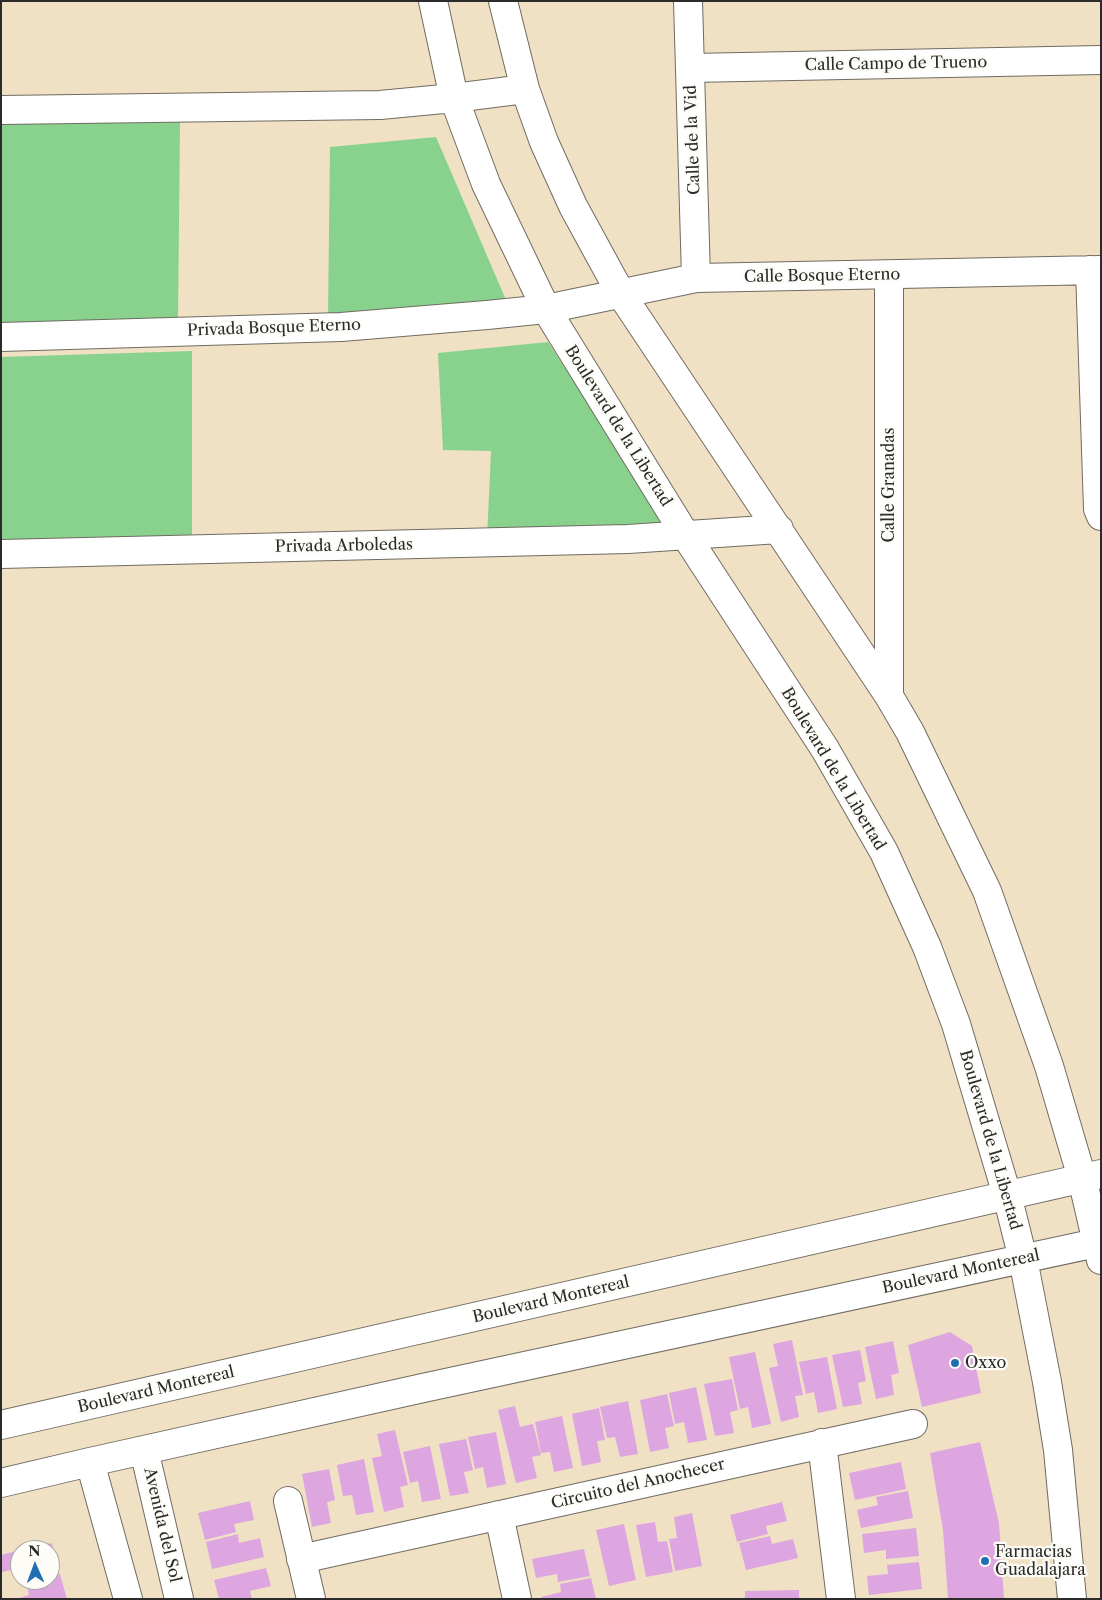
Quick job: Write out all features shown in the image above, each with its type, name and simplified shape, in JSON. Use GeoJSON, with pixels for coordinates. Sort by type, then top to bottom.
{"type":"FeatureCollection","features":[{"type":"Feature","properties":{"kind":"street","name":"Boulevard de la Libertad"},"geometry":{"type":"LineString","coordinates":[[433,1],[454,98],[486,184],[546,309],[686,536],[825,748],[884,852],[927,947],[956,1024],[1007,1195],[1023,1259],[1058,1450],[1072,1599]]}},
{"type":"Feature","properties":{"kind":"street"},"geometry":{"type":"LineString","coordinates":[[503,1],[525,89],[544,142],[573,206],[621,294],[889,696],[910,732],[987,890],[1049,1066],[1091,1176],[1100,1248]]}},
{"type":"Feature","properties":{"kind":"street","name":"Calle de la Vid"},"geometry":{"type":"LineString","coordinates":[[688,1],[696,278]]}},
{"type":"Feature","properties":{"kind":"street","name":"Calle Campo de Trueno"},"geometry":{"type":"LineString","coordinates":[[691,68],[1101,60]]}},
{"type":"Feature","properties":{"kind":"street"},"geometry":{"type":"LineString","coordinates":[[1,110],[380,105],[525,89]]}},
{"type":"Feature","properties":{"kind":"street"},"geometry":{"type":"LineString","coordinates":[[1095,270],[1098,509],[1101,516]]}},
{"type":"Feature","properties":{"kind":"street","name":"Calle Bosque Eterno"},"geometry":{"type":"LineString","coordinates":[[546,309],[696,278],[1095,270]]}},
{"type":"Feature","properties":{"kind":"street","name":"Calle Granadas"},"geometry":{"type":"LineString","coordinates":[[889,696],[890,275]]}},
{"type":"Feature","properties":{"kind":"street","name":"Privada Bosque Eterno"},"geometry":{"type":"LineString","coordinates":[[1,337],[341,326],[546,309]]}},
{"type":"Feature","properties":{"kind":"street","name":"Privada Arboledas"},"geometry":{"type":"LineString","coordinates":[[1,554],[628,540],[779,529]]}},
{"type":"Feature","properties":{"kind":"street","name":"Boulevard Montereal"},"geometry":{"type":"LineString","coordinates":[[1,1425],[1091,1176]]}},
{"type":"Feature","properties":{"kind":"street","name":"Boulevard Montereal"},"geometry":{"type":"LineString","coordinates":[[1,1483],[423,1388],[1023,1259],[1100,1248]]}},
{"type":"Feature","properties":{"kind":"street","name":"Circuito del Anochecer"},"geometry":{"type":"LineString","coordinates":[[301,1559],[913,1424]]}},
{"type":"Feature","properties":{"kind":"street"},"geometry":{"type":"LineString","coordinates":[[822,1443],[841,1599]]}},
{"type":"Feature","properties":{"kind":"street","name":"Avenida del Sol"},"geometry":{"type":"LineString","coordinates":[[144,1450],[179,1599]]}},
{"type":"Feature","properties":{"kind":"street"},"geometry":{"type":"LineString","coordinates":[[90,1462],[128,1599]]}},
{"type":"Feature","properties":{"kind":"street"},"geometry":{"type":"LineString","coordinates":[[288,1501],[311,1599]]}},
{"type":"Feature","properties":{"kind":"street"},"geometry":{"type":"LineString","coordinates":[[498,1515],[517,1599]]}},
{"type":"Feature","properties":{"kind":"green space"},"geometry":{"type":"Polygon","coordinates":[[[180,122],[178,321],[1,330],[1,124],[180,122]]]}},
{"type":"Feature","properties":{"kind":"green space"},"geometry":{"type":"Polygon","coordinates":[[[436,137],[509,307],[328,316],[330,147],[436,137]]]}},
{"type":"Feature","properties":{"kind":"green space"},"geometry":{"type":"Polygon","coordinates":[[[548,342],[671,531],[487,539],[491,451],[443,450],[438,353],[548,342]]]}},
{"type":"Feature","properties":{"kind":"green space"},"geometry":{"type":"Polygon","coordinates":[[[192,351],[192,545],[1,548],[1,357],[192,351]]]}},
{"type":"Feature","properties":{"kind":"building"},"geometry":{"type":"Polygon","coordinates":[[[950,1332],[972,1346],[981,1393],[922,1407],[908,1345],[950,1332]]]}},
{"type":"Feature","properties":{"kind":"building"},"geometry":{"type":"Polygon","coordinates":[[[792,1340],[803,1395],[795,1396],[799,1417],[781,1422],[769,1368],[778,1366],[773,1344],[792,1340]]]}},
{"type":"Feature","properties":{"kind":"building"},"geometry":{"type":"Polygon","coordinates":[[[893,1341],[899,1373],[891,1375],[894,1395],[876,1399],[865,1347],[893,1341]]]}},
{"type":"Feature","properties":{"kind":"building"},"geometry":{"type":"Polygon","coordinates":[[[860,1350],[866,1381],[858,1383],[862,1404],[843,1407],[832,1355],[860,1350]]]}},
{"type":"Feature","properties":{"kind":"building"},"geometry":{"type":"Polygon","coordinates":[[[755,1352],[771,1424],[752,1428],[748,1407],[740,1409],[729,1357],[755,1352]]]}},
{"type":"Feature","properties":{"kind":"building"},"geometry":{"type":"Polygon","coordinates":[[[827,1357],[837,1409],[818,1413],[814,1392],[806,1394],[799,1362],[827,1357]]]}},
{"type":"Feature","properties":{"kind":"building"},"geometry":{"type":"Polygon","coordinates":[[[732,1379],[738,1410],[730,1412],[734,1433],[715,1436],[704,1384],[732,1379]]]}},
{"type":"Feature","properties":{"kind":"building"},"geometry":{"type":"Polygon","coordinates":[[[696,1387],[707,1440],[688,1443],[684,1422],[675,1424],[669,1393],[696,1387]]]}},
{"type":"Feature","properties":{"kind":"building"},"geometry":{"type":"Polygon","coordinates":[[[667,1394],[674,1426],[665,1428],[669,1448],[650,1452],[640,1400],[667,1394]]]}},
{"type":"Feature","properties":{"kind":"building"},"geometry":{"type":"Polygon","coordinates":[[[628,1401],[638,1454],[620,1457],[615,1437],[607,1438],[600,1407],[628,1401]]]}},
{"type":"Feature","properties":{"kind":"building"},"geometry":{"type":"Polygon","coordinates":[[[515,1406],[520,1427],[533,1424],[541,1455],[532,1457],[537,1478],[516,1483],[498,1410],[515,1406]]]}},
{"type":"Feature","properties":{"kind":"building"},"geometry":{"type":"Polygon","coordinates":[[[599,1408],[605,1440],[597,1441],[601,1462],[582,1466],[572,1414],[599,1408]]]}},
{"type":"Feature","properties":{"kind":"building"},"geometry":{"type":"Polygon","coordinates":[[[562,1416],[573,1468],[554,1472],[550,1452],[541,1453],[535,1422],[562,1416]]]}},
{"type":"Feature","properties":{"kind":"building"},"geometry":{"type":"Polygon","coordinates":[[[395,1430],[408,1485],[400,1487],[404,1507],[384,1512],[372,1458],[382,1456],[377,1434],[395,1430]]]}},
{"type":"Feature","properties":{"kind":"building"},"geometry":{"type":"Polygon","coordinates":[[[496,1432],[506,1484],[487,1488],[483,1467],[475,1469],[468,1437],[496,1432]]]}},
{"type":"Feature","properties":{"kind":"building"},"geometry":{"type":"Polygon","coordinates":[[[466,1439],[473,1470],[464,1472],[469,1493],[450,1496],[439,1444],[466,1439]]]}},
{"type":"Feature","properties":{"kind":"building"},"geometry":{"type":"Polygon","coordinates":[[[980,1442],[999,1523],[1004,1599],[948,1599],[943,1530],[930,1453],[980,1442]]]}},
{"type":"Feature","properties":{"kind":"building"},"geometry":{"type":"Polygon","coordinates":[[[430,1446],[441,1499],[422,1502],[418,1481],[410,1483],[403,1452],[430,1446]]]}},
{"type":"Feature","properties":{"kind":"building"},"geometry":{"type":"Polygon","coordinates":[[[364,1459],[374,1512],[356,1515],[352,1495],[343,1496],[337,1465],[364,1459]]]}},
{"type":"Feature","properties":{"kind":"building"},"geometry":{"type":"Polygon","coordinates":[[[901,1462],[906,1489],[855,1500],[849,1473],[901,1462]]]}},
{"type":"Feature","properties":{"kind":"building"},"geometry":{"type":"Polygon","coordinates":[[[329,1469],[335,1500],[327,1502],[331,1523],[312,1527],[302,1474],[329,1469]]]}},
{"type":"Feature","properties":{"kind":"building"},"geometry":{"type":"Polygon","coordinates":[[[908,1491],[913,1518],[861,1528],[857,1510],[878,1505],[876,1497],[908,1491]]]}},
{"type":"Feature","properties":{"kind":"building"},"geometry":{"type":"Polygon","coordinates":[[[250,1501],[254,1520],[234,1524],[236,1532],[205,1540],[198,1513],[250,1501]]]}},
{"type":"Feature","properties":{"kind":"building"},"geometry":{"type":"Polygon","coordinates":[[[782,1502],[787,1521],[766,1526],[768,1534],[737,1542],[730,1515],[782,1502]]]}},
{"type":"Feature","properties":{"kind":"building"},"geometry":{"type":"Polygon","coordinates":[[[692,1513],[702,1566],[675,1571],[669,1539],[677,1538],[674,1517],[692,1513]]]}},
{"type":"Feature","properties":{"kind":"building"},"geometry":{"type":"Polygon","coordinates":[[[655,1522],[658,1542],[667,1541],[673,1572],[646,1577],[636,1525],[655,1522]]]}},
{"type":"Feature","properties":{"kind":"building"},"geometry":{"type":"Polygon","coordinates":[[[624,1524],[636,1580],[609,1586],[596,1530],[624,1524]]]}},
{"type":"Feature","properties":{"kind":"building"},"geometry":{"type":"Polygon","coordinates":[[[916,1528],[919,1556],[886,1559],[886,1550],[864,1553],[862,1534],[916,1528]]]}},
{"type":"Feature","properties":{"kind":"building"},"geometry":{"type":"Polygon","coordinates":[[[238,1534],[239,1543],[260,1538],[264,1557],[212,1569],[206,1542],[238,1534]]]}},
{"type":"Feature","properties":{"kind":"building"},"geometry":{"type":"Polygon","coordinates":[[[770,1536],[772,1544],[793,1539],[798,1558],[746,1570],[739,1543],[770,1536]]]}},
{"type":"Feature","properties":{"kind":"building"},"geometry":{"type":"Polygon","coordinates":[[[584,1549],[590,1576],[558,1582],[557,1574],[536,1578],[532,1559],[584,1549]]]}},
{"type":"Feature","properties":{"kind":"building"},"geometry":{"type":"Polygon","coordinates":[[[10,1553],[10,1570],[2,1572],[1,1555],[10,1553]]]}},
{"type":"Feature","properties":{"kind":"building"},"geometry":{"type":"Polygon","coordinates":[[[919,1562],[922,1589],[869,1595],[867,1576],[888,1574],[887,1565],[919,1562]]]}},
{"type":"Feature","properties":{"kind":"building"},"geometry":{"type":"Polygon","coordinates":[[[266,1568],[271,1586],[250,1591],[252,1599],[219,1599],[214,1580],[266,1568]]]}},
{"type":"Feature","properties":{"kind":"building"},"geometry":{"type":"Polygon","coordinates":[[[60,1574],[67,1599],[16,1599],[29,1595],[28,1590],[60,1590],[60,1574]]]}},
{"type":"Feature","properties":{"kind":"building"},"geometry":{"type":"Polygon","coordinates":[[[591,1578],[596,1599],[541,1599],[541,1597],[561,1592],[560,1584],[591,1578]]]}},
{"type":"Feature","properties":{"kind":"building"},"geometry":{"type":"Polygon","coordinates":[[[799,1590],[799,1599],[745,1599],[745,1591],[799,1590]]]}},
{"type":"Feature","properties":{"kind":"place","name":"Oxxo"},"geometry":{"type":"Point","coordinates":[955,1363]}},
{"type":"Feature","properties":{"kind":"place","name":"Farmacias Guadalajara"},"geometry":{"type":"Point","coordinates":[985,1561]}}]}
